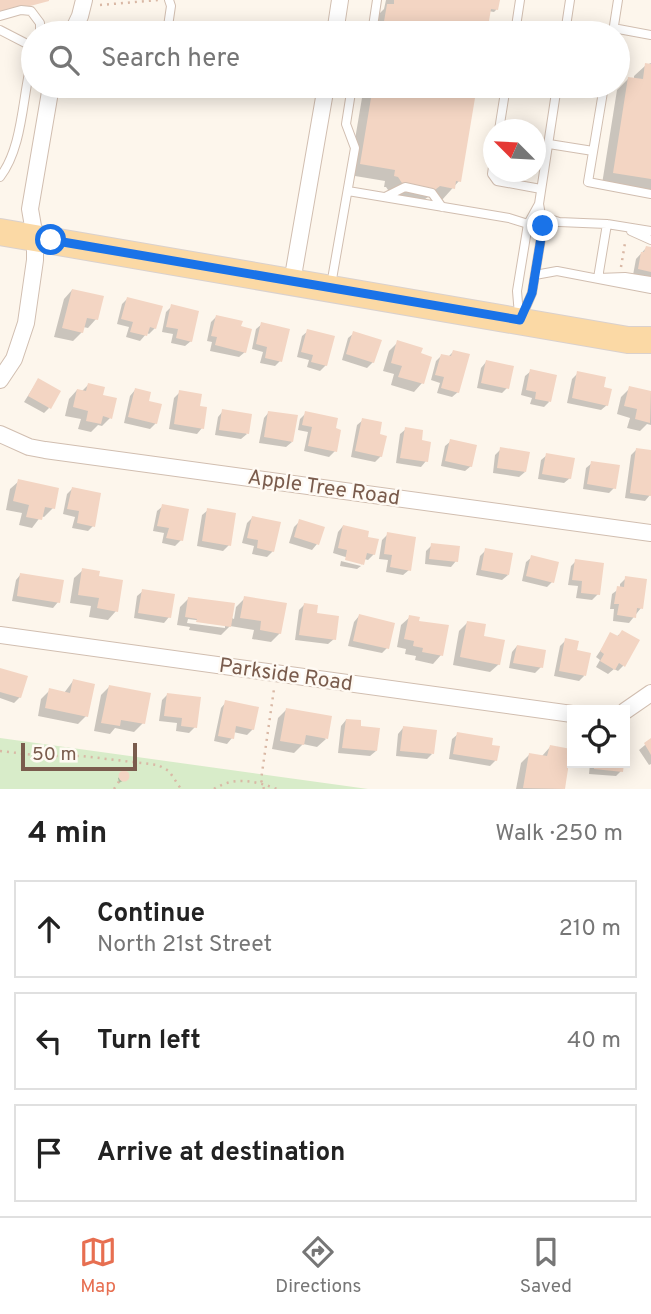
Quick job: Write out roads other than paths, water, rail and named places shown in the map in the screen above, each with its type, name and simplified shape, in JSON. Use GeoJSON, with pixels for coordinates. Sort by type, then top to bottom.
{"type":"FeatureCollection","features":[{"type":"Feature","properties":{"kind":"main road"},"geometry":{"type":"LineString","coordinates":[[0,232],[643,343]]}},
{"type":"Feature","properties":{"kind":"street"},"geometry":{"type":"LineString","coordinates":[[337,21],[340,0]]}},
{"type":"Feature","properties":{"kind":"street"},"geometry":{"type":"LineString","coordinates":[[78,21],[90,3]]}},
{"type":"Feature","properties":{"kind":"street"},"geometry":{"type":"LineString","coordinates":[[0,380],[14,359],[22,337],[35,260],[30,209],[49,98]]}},
{"type":"Feature","properties":{"kind":"street"},"geometry":{"type":"LineString","coordinates":[[292,282],[324,98]]}},
{"type":"Feature","properties":{"kind":"street","name":"Apple Tree Road"},"geometry":{"type":"LineString","coordinates":[[0,433],[29,447],[44,450],[651,533]]}},
{"type":"Feature","properties":{"kind":"street","name":"Parkside Road"},"geometry":{"type":"LineString","coordinates":[[0,635],[567,713]]}},
{"type":"Feature","properties":{"kind":"street"},"geometry":{"type":"LineString","coordinates":[[630,708],[651,693]]}},
{"type":"Feature","properties":{"kind":"lane"},"geometry":{"type":"LineString","coordinates":[[169,0],[169,21]]}},
{"type":"Feature","properties":{"kind":"lane"},"geometry":{"type":"LineString","coordinates":[[374,21],[377,0]]}},
{"type":"Feature","properties":{"kind":"lane"},"geometry":{"type":"LineString","coordinates":[[517,21],[520,0]]}},
{"type":"Feature","properties":{"kind":"lane"},"geometry":{"type":"LineString","coordinates":[[566,21],[569,0]]}},
{"type":"Feature","properties":{"kind":"lane"},"geometry":{"type":"LineString","coordinates":[[615,21],[618,0]]}},
{"type":"Feature","properties":{"kind":"lane"},"geometry":{"type":"LineString","coordinates":[[0,16],[22,10],[32,11],[39,21]]}},
{"type":"Feature","properties":{"kind":"lane"},"geometry":{"type":"LineString","coordinates":[[0,30],[21,41]]}},
{"type":"Feature","properties":{"kind":"lane"},"geometry":{"type":"LineString","coordinates":[[630,33],[651,35]]}},
{"type":"Feature","properties":{"kind":"lane"},"geometry":{"type":"LineString","coordinates":[[0,177],[14,146],[24,98]]}},
{"type":"Feature","properties":{"kind":"lane"},"geometry":{"type":"LineString","coordinates":[[331,288],[355,148],[346,124],[350,98]]}},
{"type":"Feature","properties":{"kind":"lane"},"geometry":{"type":"LineString","coordinates":[[501,119],[504,98]]}},
{"type":"Feature","properties":{"kind":"lane"},"geometry":{"type":"LineString","coordinates":[[520,320],[532,293],[543,226],[539,204],[555,98]]}},
{"type":"Feature","properties":{"kind":"lane"},"geometry":{"type":"LineString","coordinates":[[602,98],[588,182],[651,194]]}},
{"type":"Feature","properties":{"kind":"lane"},"geometry":{"type":"LineString","coordinates":[[549,144],[593,151]]}},
{"type":"Feature","properties":{"kind":"lane"},"geometry":{"type":"LineString","coordinates":[[502,182],[541,189]]}},
{"type":"Feature","properties":{"kind":"lane"},"geometry":{"type":"LineString","coordinates":[[386,197],[405,187],[432,192],[442,207]]}},
{"type":"Feature","properties":{"kind":"lane"},"geometry":{"type":"LineString","coordinates":[[348,191],[509,218],[528,224]]}},
{"type":"Feature","properties":{"kind":"lane"},"geometry":{"type":"LineString","coordinates":[[520,320],[517,291],[528,224],[539,204]]}},
{"type":"Feature","properties":{"kind":"lane"},"geometry":{"type":"LineString","coordinates":[[541,216],[559,222],[651,231]]}},
{"type":"Feature","properties":{"kind":"lane"},"geometry":{"type":"LineString","coordinates":[[598,278],[607,225]]}},
{"type":"Feature","properties":{"kind":"lane"},"geometry":{"type":"LineString","coordinates":[[622,227],[651,240]]}},
{"type":"Feature","properties":{"kind":"lane"},"geometry":{"type":"LineString","coordinates":[[535,275],[556,271],[651,289]]}},
{"type":"Feature","properties":{"kind":"lane"},"geometry":{"type":"LineString","coordinates":[[598,278],[625,277],[651,281]]}}]}
